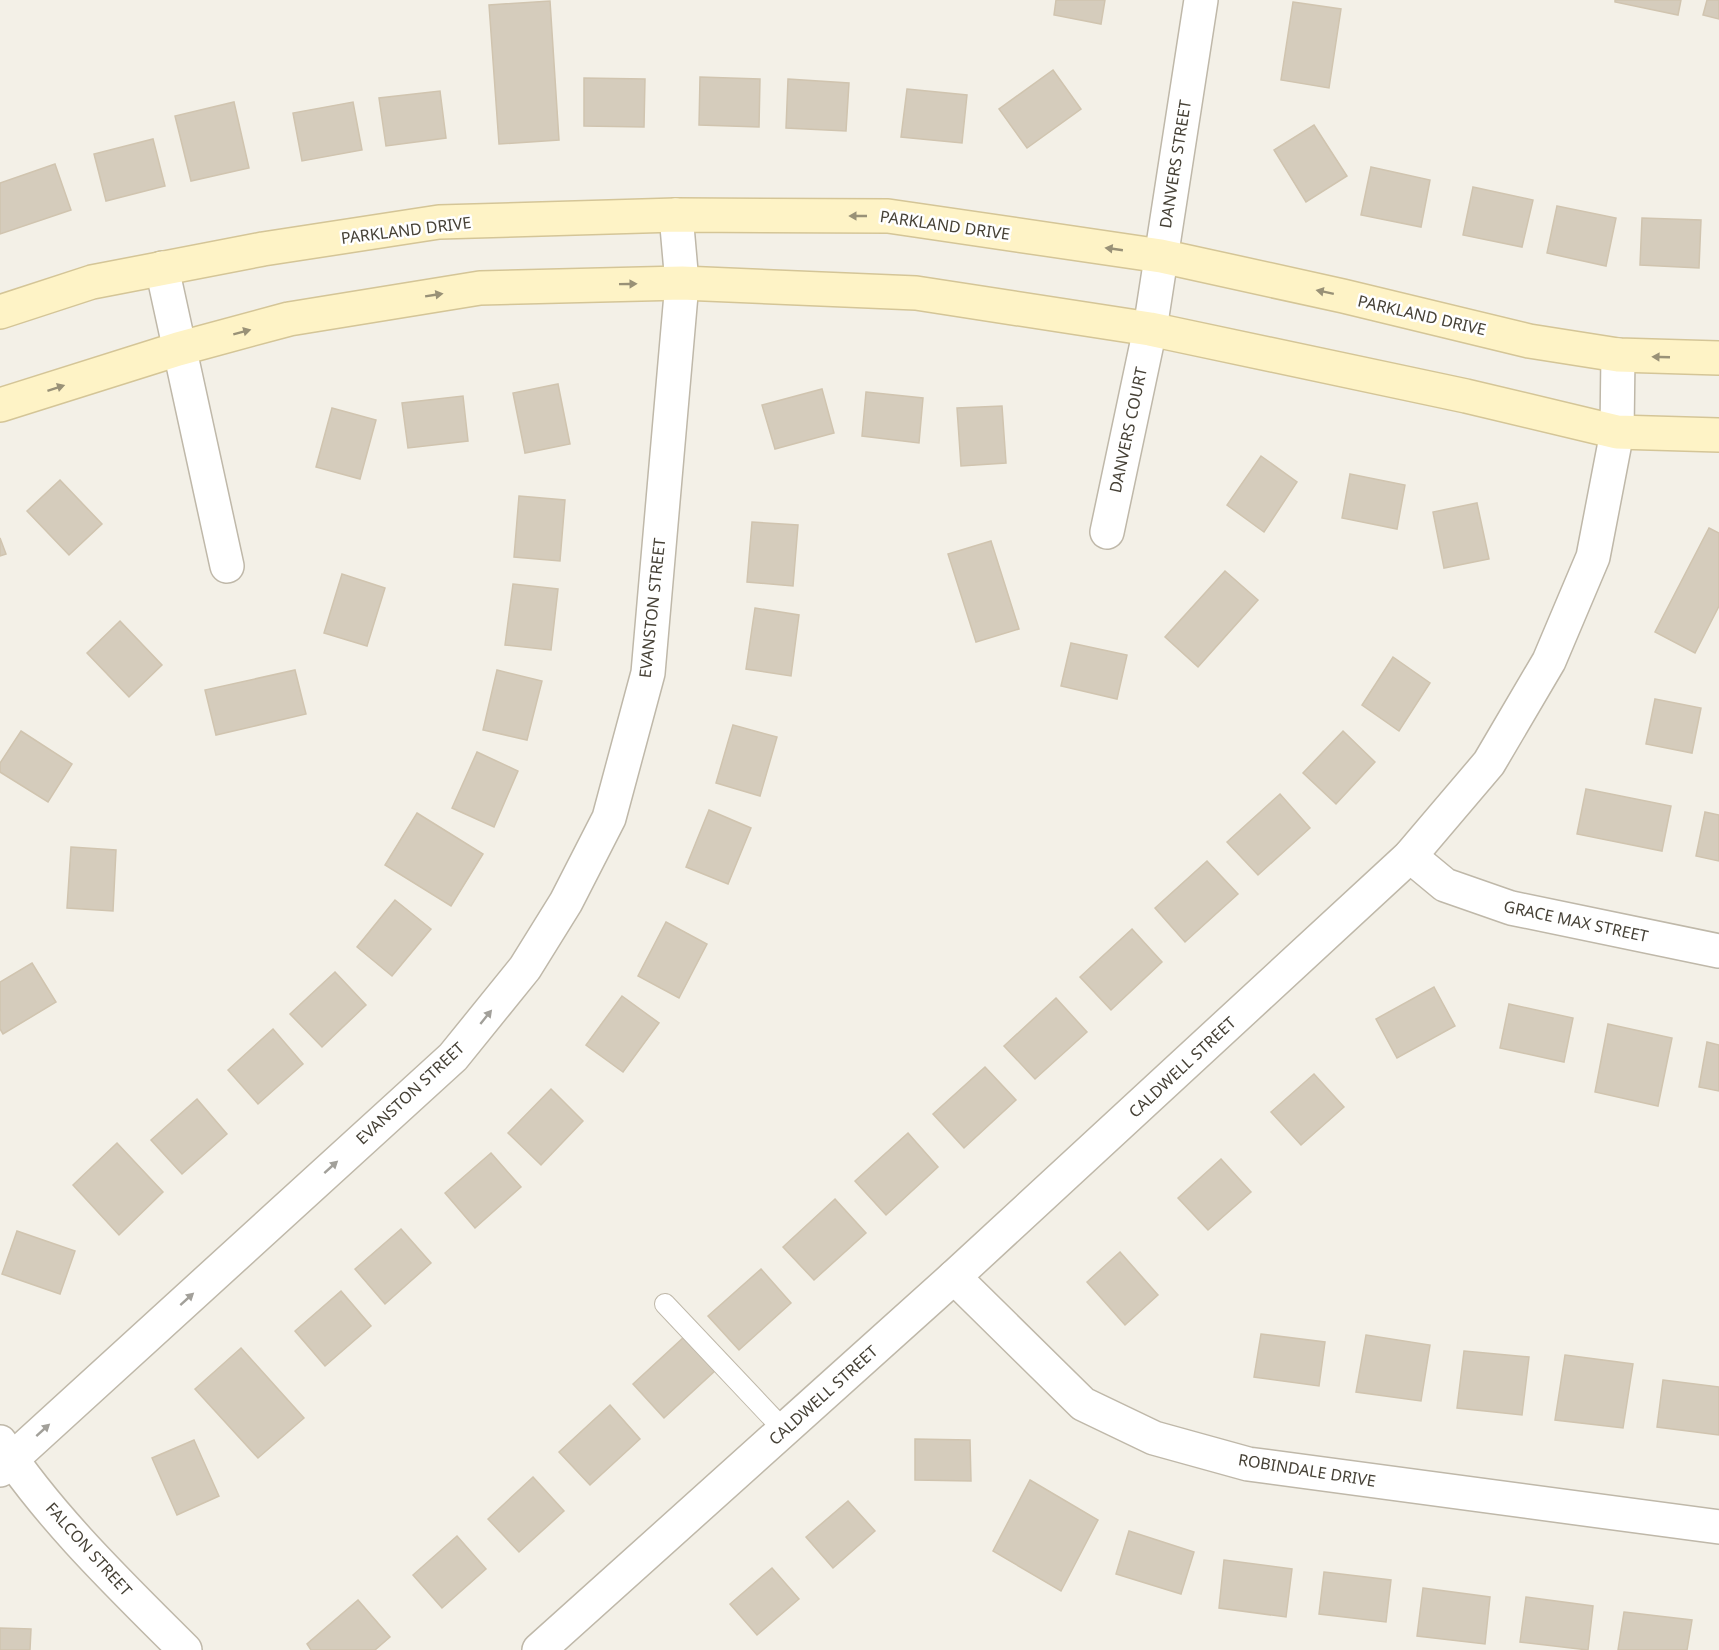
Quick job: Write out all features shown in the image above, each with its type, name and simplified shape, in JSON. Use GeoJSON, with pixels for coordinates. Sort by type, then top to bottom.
{"type":"FeatureCollection","features":[{"type":"Feature","properties":{"kind":"street","name":"DANVERS STREET"},"geometry":{"type":"LineString","coordinates":[[1150,329],[1201,0]]}},
{"type":"Feature","properties":{"kind":"street","name":"PARKLAND DRIVE"},"geometry":{"type":"LineString","coordinates":[[0,312],[92,282],[263,249],[440,222],[676,215],[888,216],[1161,256],[1529,341],[1618,355],[1719,358]]}},
{"type":"Feature","properties":{"kind":"street","name":"EVANSTON STREET"},"geometry":{"type":"LineString","coordinates":[[4,1457],[453,1057],[525,968],[566,902],[609,818],[648,673],[682,283],[676,215]]}},
{"type":"Feature","properties":{"kind":"street"},"geometry":{"type":"LineString","coordinates":[[162,268],[227,566]]}},
{"type":"Feature","properties":{"kind":"street"},"geometry":{"type":"LineString","coordinates":[[0,405],[178,349],[289,319],[480,288],[682,283],[916,293],[1150,329],[1466,396],[1617,432],[1719,435]]}},
{"type":"Feature","properties":{"kind":"street","name":"DANVERS COURT"},"geometry":{"type":"LineString","coordinates":[[1107,532],[1150,329]]}},
{"type":"Feature","properties":{"kind":"street","name":"CALDWELL STREET"},"geometry":{"type":"LineString","coordinates":[[539,1650],[954,1277],[1410,856],[1489,763],[1549,661],[1593,557],[1617,432],[1618,355]]}},
{"type":"Feature","properties":{"kind":"street","name":"GRACE MAX STREET"},"geometry":{"type":"LineString","coordinates":[[1410,856],[1444,885],[1511,908],[1719,951]]}},
{"type":"Feature","properties":{"kind":"street","name":"ROBINDALE DRIVE"},"geometry":{"type":"LineString","coordinates":[[954,1277],[1083,1404],[1154,1438],[1248,1464],[1719,1527]]}},
{"type":"Feature","properties":{"kind":"street","name":"FALCON STREET"},"geometry":{"type":"LineString","coordinates":[[4,1457],[81,1544],[185,1650]]}},
{"type":"Feature","properties":{"kind":"lane"},"geometry":{"type":"LineString","coordinates":[[665,1304],[784,1430]]}},
{"type":"Feature","properties":{"kind":"building"},"geometry":{"type":"Polygon","coordinates":[[[1056,0],[1105,0],[1101,24],[1054,15],[1056,0]]]}},
{"type":"Feature","properties":{"kind":"building"},"geometry":{"type":"Polygon","coordinates":[[[1615,0],[1681,0],[1678,15],[1615,2],[1615,0]]]}},
{"type":"Feature","properties":{"kind":"building"},"geometry":{"type":"Polygon","coordinates":[[[1707,0],[1719,0],[1719,19],[1703,15],[1707,0]]]}},
{"type":"Feature","properties":{"kind":"building"},"geometry":{"type":"Polygon","coordinates":[[[550,1],[559,140],[499,144],[489,5],[550,1]]]}},
{"type":"Feature","properties":{"kind":"building"},"geometry":{"type":"Polygon","coordinates":[[[1293,2],[1341,9],[1329,88],[1281,80],[1293,2]]]}},
{"type":"Feature","properties":{"kind":"building"},"geometry":{"type":"Polygon","coordinates":[[[1053,70],[1081,109],[1027,148],[999,109],[1053,70]]]}},
{"type":"Feature","properties":{"kind":"building"},"geometry":{"type":"Polygon","coordinates":[[[700,77],[760,79],[759,127],[699,125],[700,77]]]}},
{"type":"Feature","properties":{"kind":"building"},"geometry":{"type":"Polygon","coordinates":[[[584,78],[645,79],[644,127],[584,126],[584,78]]]}},
{"type":"Feature","properties":{"kind":"building"},"geometry":{"type":"Polygon","coordinates":[[[788,79],[849,83],[846,131],[786,128],[788,79]]]}},
{"type":"Feature","properties":{"kind":"building"},"geometry":{"type":"Polygon","coordinates":[[[907,89],[967,95],[962,143],[901,137],[907,89]]]}},
{"type":"Feature","properties":{"kind":"building"},"geometry":{"type":"Polygon","coordinates":[[[440,91],[446,138],[386,146],[379,98],[440,91]]]}},
{"type":"Feature","properties":{"kind":"building"},"geometry":{"type":"Polygon","coordinates":[[[234,102],[249,168],[191,181],[175,116],[234,102]]]}},
{"type":"Feature","properties":{"kind":"building"},"geometry":{"type":"Polygon","coordinates":[[[353,102],[362,150],[302,161],[293,113],[353,102]]]}},
{"type":"Feature","properties":{"kind":"building"},"geometry":{"type":"Polygon","coordinates":[[[1314,125],[1347,176],[1306,202],[1274,150],[1314,125]]]}},
{"type":"Feature","properties":{"kind":"building"},"geometry":{"type":"Polygon","coordinates":[[[153,139],[165,186],[106,201],[94,154],[153,139]]]}},
{"type":"Feature","properties":{"kind":"building"},"geometry":{"type":"Polygon","coordinates":[[[55,164],[71,210],[0,234],[0,183],[55,164]]]}},
{"type":"Feature","properties":{"kind":"building"},"geometry":{"type":"Polygon","coordinates":[[[1371,167],[1430,180],[1421,227],[1361,215],[1371,167]]]}},
{"type":"Feature","properties":{"kind":"building"},"geometry":{"type":"Polygon","coordinates":[[[1473,187],[1533,200],[1522,247],[1463,235],[1473,187]]]}},
{"type":"Feature","properties":{"kind":"building"},"geometry":{"type":"Polygon","coordinates":[[[1557,206],[1616,218],[1606,266],[1547,253],[1557,206]]]}},
{"type":"Feature","properties":{"kind":"building"},"geometry":{"type":"Polygon","coordinates":[[[1642,218],[1701,220],[1699,268],[1640,265],[1642,218]]]}},
{"type":"Feature","properties":{"kind":"building"},"geometry":{"type":"Polygon","coordinates":[[[558,384],[570,444],[525,453],[513,393],[558,384]]]}},
{"type":"Feature","properties":{"kind":"building"},"geometry":{"type":"Polygon","coordinates":[[[822,389],[834,433],[775,449],[762,405],[822,389]]]}},
{"type":"Feature","properties":{"kind":"building"},"geometry":{"type":"Polygon","coordinates":[[[866,392],[923,398],[919,443],[862,436],[866,392]]]}},
{"type":"Feature","properties":{"kind":"building"},"geometry":{"type":"Polygon","coordinates":[[[463,396],[468,441],[408,448],[402,403],[463,396]]]}},
{"type":"Feature","properties":{"kind":"building"},"geometry":{"type":"Polygon","coordinates":[[[1002,406],[1006,463],[961,466],[957,408],[1002,406]]]}},
{"type":"Feature","properties":{"kind":"building"},"geometry":{"type":"Polygon","coordinates":[[[332,408],[376,420],[360,479],[316,467],[332,408]]]}},
{"type":"Feature","properties":{"kind":"building"},"geometry":{"type":"Polygon","coordinates":[[[1261,456],[1297,482],[1264,532],[1227,505],[1261,456]]]}},
{"type":"Feature","properties":{"kind":"building"},"geometry":{"type":"Polygon","coordinates":[[[1350,474],[1405,485],[1397,529],[1342,518],[1350,474]]]}},
{"type":"Feature","properties":{"kind":"building"},"geometry":{"type":"Polygon","coordinates":[[[60,480],[102,524],[69,555],[27,511],[60,480]]]}},
{"type":"Feature","properties":{"kind":"building"},"geometry":{"type":"Polygon","coordinates":[[[519,496],[565,500],[560,561],[514,557],[519,496]]]}},
{"type":"Feature","properties":{"kind":"building"},"geometry":{"type":"Polygon","coordinates":[[[1477,503],[1489,559],[1444,568],[1433,512],[1477,503]]]}},
{"type":"Feature","properties":{"kind":"building"},"geometry":{"type":"Polygon","coordinates":[[[752,522],[798,525],[793,586],[747,582],[752,522]]]}},
{"type":"Feature","properties":{"kind":"building"},"geometry":{"type":"Polygon","coordinates":[[[1709,528],[1719,533],[1719,606],[1695,653],[1655,632],[1709,528]]]}},
{"type":"Feature","properties":{"kind":"building"},"geometry":{"type":"Polygon","coordinates":[[[0,538],[6,554],[0,556],[0,538]]]}},
{"type":"Feature","properties":{"kind":"building"},"geometry":{"type":"Polygon","coordinates":[[[991,541],[1019,629],[976,642],[948,554],[991,541]]]}},
{"type":"Feature","properties":{"kind":"building"},"geometry":{"type":"Polygon","coordinates":[[[1225,571],[1258,600],[1198,667],[1165,637],[1225,571]]]}},
{"type":"Feature","properties":{"kind":"building"},"geometry":{"type":"Polygon","coordinates":[[[342,574],[385,588],[367,646],[324,633],[342,574]]]}},
{"type":"Feature","properties":{"kind":"building"},"geometry":{"type":"Polygon","coordinates":[[[513,584],[558,589],[551,650],[505,645],[513,584]]]}},
{"type":"Feature","properties":{"kind":"building"},"geometry":{"type":"Polygon","coordinates":[[[755,608],[799,615],[791,676],[746,669],[755,608]]]}},
{"type":"Feature","properties":{"kind":"building"},"geometry":{"type":"Polygon","coordinates":[[[120,621],[162,665],[129,697],[87,653],[120,621]]]}},
{"type":"Feature","properties":{"kind":"building"},"geometry":{"type":"Polygon","coordinates":[[[1071,643],[1127,655],[1117,699],[1061,686],[1071,643]]]}},
{"type":"Feature","properties":{"kind":"building"},"geometry":{"type":"Polygon","coordinates":[[[1393,657],[1430,683],[1399,731],[1362,705],[1393,657]]]}},
{"type":"Feature","properties":{"kind":"building"},"geometry":{"type":"Polygon","coordinates":[[[295,670],[306,714],[216,735],[205,690],[295,670]]]}},
{"type":"Feature","properties":{"kind":"building"},"geometry":{"type":"Polygon","coordinates":[[[497,670],[542,681],[527,740],[483,730],[497,670]]]}},
{"type":"Feature","properties":{"kind":"building"},"geometry":{"type":"Polygon","coordinates":[[[1655,699],[1701,708],[1692,753],[1646,744],[1655,699]]]}},
{"type":"Feature","properties":{"kind":"building"},"geometry":{"type":"Polygon","coordinates":[[[733,725],[777,737],[760,796],[716,783],[733,725]]]}},
{"type":"Feature","properties":{"kind":"building"},"geometry":{"type":"Polygon","coordinates":[[[21,731],[72,764],[48,802],[0,772],[0,763],[21,731]]]}},
{"type":"Feature","properties":{"kind":"building"},"geometry":{"type":"Polygon","coordinates":[[[1343,731],[1375,762],[1336,804],[1303,773],[1343,731]]]}},
{"type":"Feature","properties":{"kind":"building"},"geometry":{"type":"Polygon","coordinates":[[[477,752],[518,771],[494,827],[452,808],[477,752]]]}},
{"type":"Feature","properties":{"kind":"building"},"geometry":{"type":"Polygon","coordinates":[[[1586,789],[1671,806],[1662,851],[1577,834],[1586,789]]]}},
{"type":"Feature","properties":{"kind":"building"},"geometry":{"type":"Polygon","coordinates":[[[1280,794],[1310,828],[1258,875],[1227,842],[1280,794]]]}},
{"type":"Feature","properties":{"kind":"building"},"geometry":{"type":"Polygon","coordinates":[[[709,810],[751,828],[728,884],[686,867],[709,810]]]}},
{"type":"Feature","properties":{"kind":"building"},"geometry":{"type":"Polygon","coordinates":[[[1705,812],[1719,815],[1719,861],[1696,856],[1705,812]]]}},
{"type":"Feature","properties":{"kind":"building"},"geometry":{"type":"Polygon","coordinates":[[[417,813],[483,854],[451,906],[385,865],[417,813]]]}},
{"type":"Feature","properties":{"kind":"building"},"geometry":{"type":"Polygon","coordinates":[[[71,847],[116,850],[113,911],[67,908],[71,847]]]}},
{"type":"Feature","properties":{"kind":"building"},"geometry":{"type":"Polygon","coordinates":[[[1207,861],[1238,894],[1185,942],[1155,908],[1207,861]]]}},
{"type":"Feature","properties":{"kind":"building"},"geometry":{"type":"Polygon","coordinates":[[[395,900],[431,929],[392,976],[357,947],[395,900]]]}},
{"type":"Feature","properties":{"kind":"building"},"geometry":{"type":"Polygon","coordinates":[[[666,922],[707,944],[679,998],[638,976],[666,922]]]}},
{"type":"Feature","properties":{"kind":"building"},"geometry":{"type":"Polygon","coordinates":[[[1132,929],[1162,962],[1111,1010],[1080,977],[1132,929]]]}},
{"type":"Feature","properties":{"kind":"building"},"geometry":{"type":"Polygon","coordinates":[[[32,963],[56,1002],[3,1034],[0,1029],[0,982],[32,963]]]}},
{"type":"Feature","properties":{"kind":"building"},"geometry":{"type":"Polygon","coordinates":[[[335,972],[366,1005],[322,1047],[290,1014],[335,972]]]}},
{"type":"Feature","properties":{"kind":"building"},"geometry":{"type":"Polygon","coordinates":[[[1434,987],[1455,1026],[1397,1058],[1376,1019],[1434,987]]]}},
{"type":"Feature","properties":{"kind":"building"},"geometry":{"type":"Polygon","coordinates":[[[622,996],[659,1023],[623,1072],[586,1045],[622,996]]]}},
{"type":"Feature","properties":{"kind":"building"},"geometry":{"type":"Polygon","coordinates":[[[1056,998],[1087,1032],[1035,1079],[1004,1046],[1056,998]]]}},
{"type":"Feature","properties":{"kind":"building"},"geometry":{"type":"Polygon","coordinates":[[[1509,1004],[1573,1018],[1564,1062],[1500,1048],[1509,1004]]]}},
{"type":"Feature","properties":{"kind":"building"},"geometry":{"type":"Polygon","coordinates":[[[1608,1024],[1672,1038],[1658,1106],[1595,1092],[1608,1024]]]}},
{"type":"Feature","properties":{"kind":"building"},"geometry":{"type":"Polygon","coordinates":[[[273,1029],[303,1064],[258,1104],[228,1070],[273,1029]]]}},
{"type":"Feature","properties":{"kind":"building"},"geometry":{"type":"Polygon","coordinates":[[[1707,1042],[1719,1045],[1719,1091],[1699,1087],[1707,1042]]]}},
{"type":"Feature","properties":{"kind":"building"},"geometry":{"type":"Polygon","coordinates":[[[985,1067],[1016,1100],[964,1148],[933,1114],[985,1067]]]}},
{"type":"Feature","properties":{"kind":"building"},"geometry":{"type":"Polygon","coordinates":[[[1314,1074],[1344,1107],[1301,1145],[1271,1112],[1314,1074]]]}},
{"type":"Feature","properties":{"kind":"building"},"geometry":{"type":"Polygon","coordinates":[[[551,1089],[583,1121],[541,1165],[508,1133],[551,1089]]]}},
{"type":"Feature","properties":{"kind":"building"},"geometry":{"type":"Polygon","coordinates":[[[197,1099],[227,1134],[182,1174],[151,1140],[197,1099]]]}},
{"type":"Feature","properties":{"kind":"building"},"geometry":{"type":"Polygon","coordinates":[[[908,1133],[938,1167],[886,1215],[855,1181],[908,1133]]]}},
{"type":"Feature","properties":{"kind":"building"},"geometry":{"type":"Polygon","coordinates":[[[117,1143],[163,1192],[119,1235],[73,1185],[117,1143]]]}},
{"type":"Feature","properties":{"kind":"building"},"geometry":{"type":"Polygon","coordinates":[[[491,1153],[521,1187],[475,1228],[445,1193],[491,1153]]]}},
{"type":"Feature","properties":{"kind":"building"},"geometry":{"type":"Polygon","coordinates":[[[1221,1159],[1251,1192],[1208,1230],[1178,1198],[1221,1159]]]}},
{"type":"Feature","properties":{"kind":"building"},"geometry":{"type":"Polygon","coordinates":[[[835,1199],[866,1233],[814,1280],[783,1247],[835,1199]]]}},
{"type":"Feature","properties":{"kind":"building"},"geometry":{"type":"Polygon","coordinates":[[[401,1229],[431,1263],[385,1304],[355,1269],[401,1229]]]}},
{"type":"Feature","properties":{"kind":"building"},"geometry":{"type":"Polygon","coordinates":[[[17,1231],[75,1251],[60,1294],[2,1274],[17,1231]]]}},
{"type":"Feature","properties":{"kind":"building"},"geometry":{"type":"Polygon","coordinates":[[[1120,1252],[1158,1295],[1125,1325],[1087,1282],[1120,1252]]]}},
{"type":"Feature","properties":{"kind":"building"},"geometry":{"type":"Polygon","coordinates":[[[761,1269],[791,1303],[739,1350],[708,1316],[761,1269]]]}},
{"type":"Feature","properties":{"kind":"building"},"geometry":{"type":"Polygon","coordinates":[[[341,1291],[371,1326],[325,1366],[295,1331],[341,1291]]]}},
{"type":"Feature","properties":{"kind":"building"},"geometry":{"type":"Polygon","coordinates":[[[1261,1334],[1325,1342],[1319,1386],[1254,1377],[1261,1334]]]}},
{"type":"Feature","properties":{"kind":"building"},"geometry":{"type":"Polygon","coordinates":[[[1366,1335],[1430,1345],[1421,1401],[1356,1392],[1366,1335]]]}},
{"type":"Feature","properties":{"kind":"building"},"geometry":{"type":"Polygon","coordinates":[[[685,1336],[716,1370],[664,1418],[633,1384],[685,1336]]]}},
{"type":"Feature","properties":{"kind":"building"},"geometry":{"type":"Polygon","coordinates":[[[241,1348],[304,1418],[258,1458],[195,1389],[241,1348]]]}},
{"type":"Feature","properties":{"kind":"building"},"geometry":{"type":"Polygon","coordinates":[[[1464,1351],[1529,1357],[1522,1415],[1457,1408],[1464,1351]]]}},
{"type":"Feature","properties":{"kind":"building"},"geometry":{"type":"Polygon","coordinates":[[[1565,1355],[1633,1364],[1623,1428],[1555,1420],[1565,1355]]]}},
{"type":"Feature","properties":{"kind":"building"},"geometry":{"type":"Polygon","coordinates":[[[1663,1380],[1719,1387],[1719,1435],[1657,1427],[1663,1380]]]}},
{"type":"Feature","properties":{"kind":"building"},"geometry":{"type":"Polygon","coordinates":[[[610,1405],[640,1439],[590,1485],[559,1452],[610,1405]]]}},
{"type":"Feature","properties":{"kind":"building"},"geometry":{"type":"Polygon","coordinates":[[[915,1439],[970,1440],[971,1481],[915,1480],[915,1439]]]}},
{"type":"Feature","properties":{"kind":"building"},"geometry":{"type":"Polygon","coordinates":[[[194,1440],[219,1496],[177,1515],[152,1458],[194,1440]]]}},
{"type":"Feature","properties":{"kind":"building"},"geometry":{"type":"Polygon","coordinates":[[[533,1477],[564,1511],[519,1552],[488,1519],[533,1477]]]}},
{"type":"Feature","properties":{"kind":"building"},"geometry":{"type":"Polygon","coordinates":[[[1030,1480],[1098,1520],[1061,1591],[993,1551],[1030,1480]]]}},
{"type":"Feature","properties":{"kind":"building"},"geometry":{"type":"Polygon","coordinates":[[[848,1501],[875,1531],[833,1568],[806,1537],[848,1501]]]}},
{"type":"Feature","properties":{"kind":"building"},"geometry":{"type":"Polygon","coordinates":[[[1129,1531],[1194,1552],[1181,1594],[1116,1574],[1129,1531]]]}},
{"type":"Feature","properties":{"kind":"building"},"geometry":{"type":"Polygon","coordinates":[[[457,1536],[486,1569],[442,1608],[413,1575],[457,1536]]]}},
{"type":"Feature","properties":{"kind":"building"},"geometry":{"type":"Polygon","coordinates":[[[1224,1560],[1292,1569],[1286,1617],[1219,1608],[1224,1560]]]}},
{"type":"Feature","properties":{"kind":"building"},"geometry":{"type":"Polygon","coordinates":[[[772,1568],[799,1599],[757,1635],[730,1604],[772,1568]]]}},
{"type":"Feature","properties":{"kind":"building"},"geometry":{"type":"Polygon","coordinates":[[[1324,1572],[1391,1580],[1386,1622],[1319,1614],[1324,1572]]]}},
{"type":"Feature","properties":{"kind":"building"},"geometry":{"type":"Polygon","coordinates":[[[1423,1588],[1490,1597],[1485,1644],[1417,1636],[1423,1588]]]}},
{"type":"Feature","properties":{"kind":"building"},"geometry":{"type":"Polygon","coordinates":[[[1526,1597],[1593,1606],[1588,1650],[1520,1642],[1526,1597]]]}},
{"type":"Feature","properties":{"kind":"building"},"geometry":{"type":"Polygon","coordinates":[[[358,1600],[390,1637],[375,1650],[311,1650],[307,1644],[358,1600]]]}},
{"type":"Feature","properties":{"kind":"building"},"geometry":{"type":"Polygon","coordinates":[[[1624,1612],[1692,1620],[1687,1650],[1618,1650],[1624,1612]]]}},
{"type":"Feature","properties":{"kind":"building"},"geometry":{"type":"Polygon","coordinates":[[[0,1628],[31,1629],[30,1650],[0,1650],[0,1628]]]}}]}
